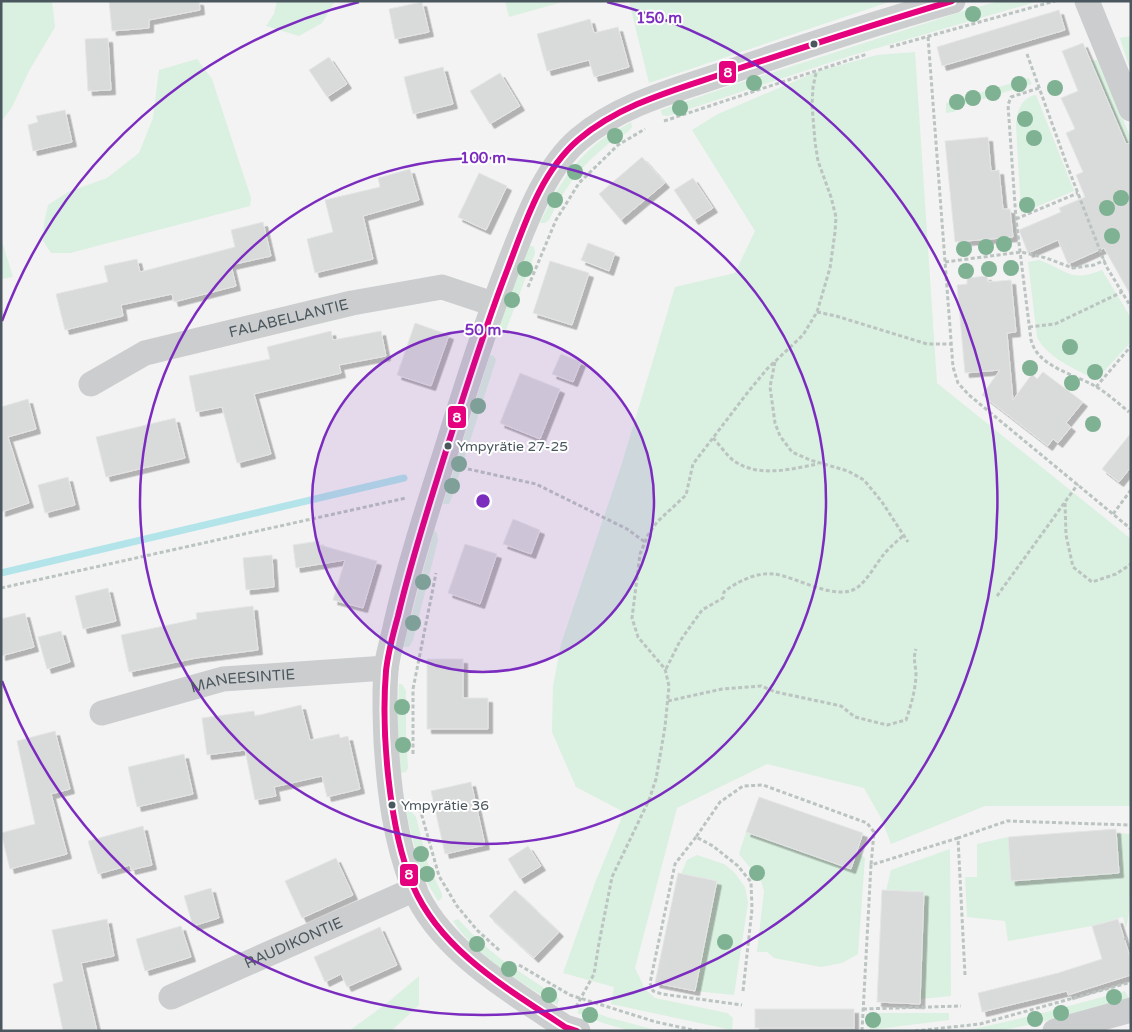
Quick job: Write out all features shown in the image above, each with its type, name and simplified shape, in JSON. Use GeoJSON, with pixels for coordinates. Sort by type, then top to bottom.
{"type":"FeatureCollection","features":[{"type":"Feature","properties":{"kind":"street"},"geometry":{"type":"LineString","coordinates":[[569,1030],[493,979],[456,947],[433,919],[414,889],[400,846],[389,786],[385,715],[386,668],[402,598],[432,492],[493,304],[526,223],[554,168],[576,141],[601,122],[640,103],[703,81],[880,22],[953,1]]}},
{"type":"Feature","properties":{"kind":"street"},"geometry":{"type":"LineString","coordinates":[[1086,1],[1131,109]]}},
{"type":"Feature","properties":{"kind":"street","name":"FALABELLANTIE"},"geometry":{"type":"LineString","coordinates":[[91,384],[145,353],[352,303],[442,286],[493,304]]}},
{"type":"Feature","properties":{"kind":"street","name":"MANEESINTIE"},"geometry":{"type":"LineString","coordinates":[[102,713],[223,679],[386,668]]}},
{"type":"Feature","properties":{"kind":"street","name":"RAUDIKONTIE"},"geometry":{"type":"LineString","coordinates":[[171,996],[414,889]]}},
{"type":"Feature","properties":{"kind":"street"},"geometry":{"type":"LineString","coordinates":[[1055,1031],[1131,1010]]}},
{"type":"Feature","properties":{"kind":"path"},"geometry":{"type":"LineString","coordinates":[[890,47],[1055,1]]}},
{"type":"Feature","properties":{"kind":"path"},"geometry":{"type":"LineString","coordinates":[[928,37],[953,367],[958,383],[969,395],[1131,528]]}},
{"type":"Feature","properties":{"kind":"path"},"geometry":{"type":"LineString","coordinates":[[660,123],[871,52]]}},
{"type":"Feature","properties":{"kind":"path"},"geometry":{"type":"LineString","coordinates":[[1027,54],[1104,260],[1131,307]]}},
{"type":"Feature","properties":{"kind":"path"},"geometry":{"type":"LineString","coordinates":[[569,1030],[580,999],[594,974],[612,877],[649,800],[656,779],[665,727],[669,686],[665,669],[638,637],[632,618],[640,554],[657,522],[686,495],[693,464],[748,392],[775,361],[804,334],[817,312],[830,268],[836,232],[836,216],[818,161],[815,142],[812,105],[816,72]]}},
{"type":"Feature","properties":{"kind":"path"},"geometry":{"type":"LineString","coordinates":[[1039,88],[1011,97],[1008,105],[1016,219],[1033,349],[1043,360],[1096,386],[1129,412]]}},
{"type":"Feature","properties":{"kind":"path"},"geometry":{"type":"LineString","coordinates":[[526,292],[556,220],[579,183],[618,145],[651,126]]}},
{"type":"Feature","properties":{"kind":"path"},"geometry":{"type":"LineString","coordinates":[[1016,219],[1078,193]]}},
{"type":"Feature","properties":{"kind":"path"},"geometry":{"type":"LineString","coordinates":[[945,262],[1021,252],[1046,258],[1073,268],[1094,265],[1104,260]]}},
{"type":"Feature","properties":{"kind":"path"},"geometry":{"type":"LineString","coordinates":[[1029,327],[1055,324],[1122,292]]}},
{"type":"Feature","properties":{"kind":"path"},"geometry":{"type":"LineString","coordinates":[[817,312],[927,344],[952,344]]}},
{"type":"Feature","properties":{"kind":"path"},"geometry":{"type":"LineString","coordinates":[[1096,386],[1131,346]]}},
{"type":"Feature","properties":{"kind":"path"},"geometry":{"type":"LineString","coordinates":[[775,361],[770,387],[775,423],[780,436],[792,452],[822,464],[848,471],[864,480],[882,502],[908,542]]}},
{"type":"Feature","properties":{"kind":"path"},"geometry":{"type":"LineString","coordinates":[[713,438],[733,460],[746,468],[769,472],[822,464]]}},
{"type":"Feature","properties":{"kind":"path"},"geometry":{"type":"LineString","coordinates":[[464,477],[471,460]]}},
{"type":"Feature","properties":{"kind":"path"},"geometry":{"type":"LineString","coordinates":[[468,469],[536,484],[627,529],[645,542]]}},
{"type":"Feature","properties":{"kind":"path"},"geometry":{"type":"LineString","coordinates":[[997,596],[1078,484]]}},
{"type":"Feature","properties":{"kind":"path"},"geometry":{"type":"LineString","coordinates":[[1112,514],[1131,490]]}},
{"type":"Feature","properties":{"kind":"path"},"geometry":{"type":"LineString","coordinates":[[1,588],[432,492]]}},
{"type":"Feature","properties":{"kind":"path"},"geometry":{"type":"LineString","coordinates":[[1064,502],[1066,534],[1073,567],[1092,582],[1116,574],[1131,564]]}},
{"type":"Feature","properties":{"kind":"path"},"geometry":{"type":"LineString","coordinates":[[665,669],[680,641],[702,610],[723,598],[724,592],[730,586],[755,575],[773,574],[816,587],[845,593],[858,588],[886,552],[904,535]]}},
{"type":"Feature","properties":{"kind":"path"},"geometry":{"type":"LineString","coordinates":[[413,761],[413,689],[437,568]]}},
{"type":"Feature","properties":{"kind":"path"},"geometry":{"type":"LineString","coordinates":[[668,701],[722,689],[762,686],[776,692],[841,706],[855,717],[887,725],[906,720],[913,701],[916,672],[913,658],[916,649]]}},
{"type":"Feature","properties":{"kind":"path"},"geometry":{"type":"LineString","coordinates":[[742,1005],[662,994],[653,991],[650,983],[675,864],[720,802],[743,786],[764,785],[867,823],[874,832],[862,1031]]}},
{"type":"Feature","properties":{"kind":"path"},"geometry":{"type":"LineString","coordinates":[[417,796],[439,876],[457,906],[477,930],[503,953]]}},
{"type":"Feature","properties":{"kind":"path"},"geometry":{"type":"LineString","coordinates":[[871,865],[1007,821],[1131,825]]}},
{"type":"Feature","properties":{"kind":"path"},"geometry":{"type":"LineString","coordinates":[[696,837],[713,846],[738,866],[751,882],[752,909],[743,991]]}},
{"type":"Feature","properties":{"kind":"path"},"geometry":{"type":"LineString","coordinates":[[958,838],[965,974]]}},
{"type":"Feature","properties":{"kind":"path"},"geometry":{"type":"LineString","coordinates":[[1124,939],[1131,938]]}},
{"type":"Feature","properties":{"kind":"path"},"geometry":{"type":"LineString","coordinates":[[517,964],[580,999],[656,1022],[698,1031]]}},
{"type":"Feature","properties":{"kind":"path"},"geometry":{"type":"LineString","coordinates":[[915,1031],[980,1024],[1131,982]]}},
{"type":"Feature","properties":{"kind":"path"},"geometry":{"type":"LineString","coordinates":[[863,1010],[961,1006]]}},
{"type":"Feature","properties":{"kind":"green space"},"geometry":{"type":"Polygon","coordinates":[[[1,1],[52,1],[55,27],[29,71],[12,107],[1,122],[1,1]]]}},
{"type":"Feature","properties":{"kind":"green space"},"geometry":{"type":"Polygon","coordinates":[[[277,1],[335,1],[322,23],[299,36],[266,26],[274,14],[277,1]]]}},
{"type":"Feature","properties":{"kind":"green space"},"geometry":{"type":"Polygon","coordinates":[[[505,1],[566,1],[509,17],[505,1]]]}},
{"type":"Feature","properties":{"kind":"green space"},"geometry":{"type":"Polygon","coordinates":[[[629,1],[892,1],[649,83],[629,1]]]}},
{"type":"Feature","properties":{"kind":"green space"},"geometry":{"type":"Polygon","coordinates":[[[1000,1],[1039,1],[850,56],[668,116],[662,115],[661,110],[739,83],[1000,1]]]}},
{"type":"Feature","properties":{"kind":"green space"},"geometry":{"type":"Polygon","coordinates":[[[1131,36],[1131,65],[1129,66],[1120,38],[1131,36]]]}},
{"type":"Feature","properties":{"kind":"green space"},"geometry":{"type":"Polygon","coordinates":[[[915,52],[937,383],[1131,539],[1131,806],[985,806],[891,844],[881,818],[864,788],[767,764],[677,808],[635,968],[645,989],[655,998],[727,1013],[733,1018],[732,1030],[611,1004],[614,987],[563,973],[595,883],[624,812],[576,787],[552,732],[553,686],[561,644],[622,463],[675,287],[735,273],[755,231],[692,130],[718,114],[816,72],[877,55],[915,52]]]}},
{"type":"Feature","properties":{"kind":"green space"},"geometry":{"type":"Polygon","coordinates":[[[197,59],[212,79],[251,198],[250,206],[70,253],[51,253],[43,241],[48,205],[68,192],[107,178],[139,153],[153,118],[159,70],[197,59]]]}},
{"type":"Feature","properties":{"kind":"green space"},"geometry":{"type":"Polygon","coordinates":[[[1097,60],[1131,138],[1131,152],[1090,61],[1097,60]]]}},
{"type":"Feature","properties":{"kind":"green space"},"geometry":{"type":"Polygon","coordinates":[[[1029,78],[1032,84],[963,105],[954,112],[946,113],[946,103],[1029,78]]]}},
{"type":"Feature","properties":{"kind":"green space"},"geometry":{"type":"Polygon","coordinates":[[[1036,95],[1074,191],[1021,213],[1016,125],[1023,102],[1036,95]]]}},
{"type":"Feature","properties":{"kind":"green space"},"geometry":{"type":"Polygon","coordinates":[[[631,122],[632,127],[628,132],[608,144],[575,176],[559,200],[549,220],[545,223],[540,223],[566,176],[583,156],[604,138],[631,122]]]}},
{"type":"Feature","properties":{"kind":"green space"},"geometry":{"type":"Polygon","coordinates":[[[1,238],[13,277],[1,279],[1,238]]]}},
{"type":"Feature","properties":{"kind":"green space"},"geometry":{"type":"Polygon","coordinates":[[[529,245],[534,247],[535,253],[506,330],[498,333],[509,297],[529,245]]]}},
{"type":"Feature","properties":{"kind":"green space"},"geometry":{"type":"Polygon","coordinates":[[[1039,260],[1074,275],[1085,275],[1102,270],[1131,318],[1131,342],[1096,380],[1055,357],[1037,337],[1028,262],[1039,260]]]}},
{"type":"Feature","properties":{"kind":"green space"},"geometry":{"type":"Polygon","coordinates":[[[490,355],[494,356],[496,360],[451,500],[449,504],[443,504],[490,355]]]}},
{"type":"Feature","properties":{"kind":"green space"},"geometry":{"type":"Polygon","coordinates":[[[434,530],[437,533],[438,540],[413,640],[409,647],[403,647],[434,530]]]}},
{"type":"Feature","properties":{"kind":"green space"},"geometry":{"type":"Polygon","coordinates":[[[399,684],[402,684],[406,691],[408,768],[406,772],[401,773],[397,734],[399,684]]]}},
{"type":"Feature","properties":{"kind":"green space"},"geometry":{"type":"Polygon","coordinates":[[[411,811],[416,817],[428,864],[442,894],[442,898],[438,901],[425,879],[419,864],[406,812],[411,811]]]}},
{"type":"Feature","properties":{"kind":"green space"},"geometry":{"type":"Polygon","coordinates":[[[746,832],[851,869],[857,852],[865,858],[858,954],[842,963],[821,967],[774,958],[767,952],[757,952],[764,891],[761,881],[739,854],[746,832]]]}},
{"type":"Feature","properties":{"kind":"green space"},"geometry":{"type":"Polygon","coordinates":[[[1116,833],[1131,834],[1130,896],[1126,928],[1123,917],[1092,926],[1008,941],[1005,921],[967,917],[965,877],[977,877],[977,844],[1008,837],[1011,881],[1119,873],[1116,833]]]}},
{"type":"Feature","properties":{"kind":"green space"},"geometry":{"type":"Polygon","coordinates":[[[950,849],[951,996],[920,999],[924,892],[886,891],[891,870],[950,849]]]}},
{"type":"Feature","properties":{"kind":"green space"},"geometry":{"type":"Polygon","coordinates":[[[697,855],[724,864],[734,872],[745,887],[748,903],[734,995],[695,991],[717,881],[681,874],[687,860],[697,855]]]}},
{"type":"Feature","properties":{"kind":"green space"},"geometry":{"type":"Polygon","coordinates":[[[458,919],[479,941],[502,960],[556,996],[559,1000],[557,1005],[514,978],[487,958],[453,921],[458,919]]]}},
{"type":"Feature","properties":{"kind":"green space"},"geometry":{"type":"Polygon","coordinates":[[[419,976],[419,1005],[391,1031],[349,1031],[386,1004],[419,976]]]}},
{"type":"Feature","properties":{"kind":"green space"},"geometry":{"type":"Polygon","coordinates":[[[1125,991],[1129,998],[1037,1023],[1000,1031],[965,1031],[1035,1015],[1125,991]]]}},
{"type":"Feature","properties":{"kind":"green space"},"geometry":{"type":"Polygon","coordinates":[[[580,1008],[659,1031],[630,1031],[577,1013],[580,1008]]]}},
{"type":"Feature","properties":{"kind":"green space"},"geometry":{"type":"Polygon","coordinates":[[[869,1013],[949,1013],[949,1020],[870,1030],[869,1013]]]}},
{"type":"Feature","properties":{"kind":"building"},"geometry":{"type":"Polygon","coordinates":[[[109,1],[199,1],[200,10],[149,20],[149,28],[112,31],[109,1]]]}},
{"type":"Feature","properties":{"kind":"building"},"geometry":{"type":"Polygon","coordinates":[[[422,2],[429,32],[395,39],[389,9],[422,2]]]}},
{"type":"Feature","properties":{"kind":"building"},"geometry":{"type":"Polygon","coordinates":[[[1059,10],[1065,30],[942,66],[937,47],[1059,10]]]}},
{"type":"Feature","properties":{"kind":"building"},"geometry":{"type":"Polygon","coordinates":[[[590,19],[594,33],[618,27],[629,67],[594,77],[589,60],[547,71],[537,34],[590,19]]]}},
{"type":"Feature","properties":{"kind":"building"},"geometry":{"type":"Polygon","coordinates":[[[108,38],[111,90],[88,91],[85,39],[108,38]]]}},
{"type":"Feature","properties":{"kind":"building"},"geometry":{"type":"Polygon","coordinates":[[[1083,43],[1126,144],[1131,143],[1131,296],[1104,248],[1068,264],[1058,240],[1028,253],[1019,230],[1061,212],[1059,208],[1085,197],[1076,175],[1083,172],[1066,133],[1075,129],[1061,98],[1078,91],[1062,51],[1083,43]]]}},
{"type":"Feature","properties":{"kind":"building"},"geometry":{"type":"Polygon","coordinates":[[[329,57],[347,84],[327,97],[309,70],[329,57]]]}},
{"type":"Feature","properties":{"kind":"building"},"geometry":{"type":"Polygon","coordinates":[[[443,67],[453,104],[413,114],[404,77],[443,67]]]}},
{"type":"Feature","properties":{"kind":"building"},"geometry":{"type":"Polygon","coordinates":[[[500,73],[520,106],[490,124],[470,91],[500,73]]]}},
{"type":"Feature","properties":{"kind":"building"},"geometry":{"type":"Polygon","coordinates":[[[65,110],[72,142],[33,151],[28,125],[38,122],[36,116],[65,110]]]}},
{"type":"Feature","properties":{"kind":"building"},"geometry":{"type":"Polygon","coordinates":[[[988,137],[991,171],[999,170],[1003,209],[1010,209],[1013,237],[955,242],[945,141],[988,137]]]}},
{"type":"Feature","properties":{"kind":"building"},"geometry":{"type":"Polygon","coordinates":[[[642,157],[665,183],[621,220],[599,194],[642,157]]]}},
{"type":"Feature","properties":{"kind":"building"},"geometry":{"type":"Polygon","coordinates":[[[410,169],[419,200],[363,216],[373,259],[315,273],[307,239],[333,232],[325,200],[380,187],[378,178],[410,169]]]}},
{"type":"Feature","properties":{"kind":"building"},"geometry":{"type":"Polygon","coordinates":[[[479,173],[507,186],[486,230],[458,217],[479,173]]]}},
{"type":"Feature","properties":{"kind":"building"},"geometry":{"type":"Polygon","coordinates":[[[693,178],[713,208],[694,220],[674,190],[693,178]]]}},
{"type":"Feature","properties":{"kind":"building"},"geometry":{"type":"Polygon","coordinates":[[[263,222],[271,256],[231,265],[236,286],[174,302],[172,294],[121,305],[123,316],[65,330],[56,294],[108,282],[104,266],[137,259],[140,272],[235,247],[231,230],[263,222]]]}},
{"type":"Feature","properties":{"kind":"building"},"geometry":{"type":"Polygon","coordinates":[[[588,243],[615,253],[609,271],[581,260],[588,243]]]}},
{"type":"Feature","properties":{"kind":"building"},"geometry":{"type":"Polygon","coordinates":[[[550,261],[589,273],[572,325],[533,313],[550,261]]]}},
{"type":"Feature","properties":{"kind":"building"},"geometry":{"type":"Polygon","coordinates":[[[987,276],[988,282],[1011,280],[1016,332],[1007,333],[1013,400],[1032,374],[1037,379],[1043,372],[1083,402],[1066,423],[1071,427],[1058,443],[1053,439],[1048,446],[982,395],[1000,370],[965,373],[957,285],[967,284],[967,278],[987,276]]]}},
{"type":"Feature","properties":{"kind":"building"},"geometry":{"type":"Polygon","coordinates":[[[415,323],[449,335],[431,386],[397,375],[415,323]]]}},
{"type":"Feature","properties":{"kind":"building"},"geometry":{"type":"Polygon","coordinates":[[[331,331],[333,340],[381,331],[386,356],[339,365],[341,373],[254,394],[271,454],[237,463],[222,407],[196,412],[189,376],[270,359],[267,347],[331,331]]]}},
{"type":"Feature","properties":{"kind":"building"},"geometry":{"type":"Polygon","coordinates":[[[561,354],[581,362],[573,382],[552,374],[561,354]]]}},
{"type":"Feature","properties":{"kind":"building"},"geometry":{"type":"Polygon","coordinates":[[[520,373],[560,389],[540,439],[500,423],[520,373]]]}},
{"type":"Feature","properties":{"kind":"building"},"geometry":{"type":"Polygon","coordinates":[[[28,399],[36,429],[8,437],[29,503],[1,512],[1,407],[28,399]]]}},
{"type":"Feature","properties":{"kind":"building"},"geometry":{"type":"Polygon","coordinates":[[[175,418],[185,458],[106,477],[96,437],[175,418]]]}},
{"type":"Feature","properties":{"kind":"building"},"geometry":{"type":"Polygon","coordinates":[[[1131,433],[1131,467],[1119,482],[1102,469],[1131,433]]]}},
{"type":"Feature","properties":{"kind":"building"},"geometry":{"type":"Polygon","coordinates":[[[68,477],[75,505],[45,513],[38,485],[68,477]]]}},
{"type":"Feature","properties":{"kind":"building"},"geometry":{"type":"Polygon","coordinates":[[[513,519],[540,530],[531,554],[503,544],[513,519]]]}},
{"type":"Feature","properties":{"kind":"building"},"geometry":{"type":"Polygon","coordinates":[[[319,541],[320,545],[377,561],[363,608],[333,600],[345,560],[296,568],[293,545],[319,541]]]}},
{"type":"Feature","properties":{"kind":"building"},"geometry":{"type":"Polygon","coordinates":[[[465,544],[497,554],[480,604],[448,593],[465,544]]]}},
{"type":"Feature","properties":{"kind":"building"},"geometry":{"type":"Polygon","coordinates":[[[272,555],[274,587],[246,590],[243,558],[272,555]]]}},
{"type":"Feature","properties":{"kind":"building"},"geometry":{"type":"Polygon","coordinates":[[[108,588],[116,621],[83,629],[75,596],[108,588]]]}},
{"type":"Feature","properties":{"kind":"building"},"geometry":{"type":"Polygon","coordinates":[[[253,606],[258,650],[196,658],[129,672],[121,635],[197,619],[196,613],[253,606]]]}},
{"type":"Feature","properties":{"kind":"building"},"geometry":{"type":"Polygon","coordinates":[[[25,613],[34,647],[1,656],[1,619],[25,613]]]}},
{"type":"Feature","properties":{"kind":"building"},"geometry":{"type":"Polygon","coordinates":[[[61,631],[70,662],[47,669],[38,637],[61,631]]]}},
{"type":"Feature","properties":{"kind":"building"},"geometry":{"type":"Polygon","coordinates":[[[427,659],[463,659],[463,698],[488,698],[488,729],[427,729],[427,659]]]}},
{"type":"Feature","properties":{"kind":"building"},"geometry":{"type":"Polygon","coordinates":[[[301,705],[310,740],[339,734],[340,738],[348,736],[360,789],[327,797],[322,776],[274,787],[276,796],[255,800],[245,750],[207,755],[202,718],[254,711],[255,716],[301,705]]]}},
{"type":"Feature","properties":{"kind":"building"},"geometry":{"type":"Polygon","coordinates":[[[55,731],[70,789],[51,794],[67,854],[10,869],[1,833],[35,824],[17,741],[55,731]]]}},
{"type":"Feature","properties":{"kind":"building"},"geometry":{"type":"Polygon","coordinates":[[[184,754],[193,794],[137,807],[128,767],[184,754]]]}},
{"type":"Feature","properties":{"kind":"building"},"geometry":{"type":"Polygon","coordinates":[[[471,782],[485,845],[445,854],[431,791],[471,782]]]}},
{"type":"Feature","properties":{"kind":"building"},"geometry":{"type":"Polygon","coordinates":[[[759,797],[863,833],[851,869],[746,832],[759,797]]]}},
{"type":"Feature","properties":{"kind":"building"},"geometry":{"type":"Polygon","coordinates":[[[143,826],[152,865],[131,870],[130,865],[98,874],[88,841],[143,826]]]}},
{"type":"Feature","properties":{"kind":"building"},"geometry":{"type":"Polygon","coordinates":[[[1116,829],[1119,873],[1011,881],[1008,837],[1116,829]]]}},
{"type":"Feature","properties":{"kind":"building"},"geometry":{"type":"Polygon","coordinates":[[[528,846],[541,866],[520,879],[508,859],[528,846]]]}},
{"type":"Feature","properties":{"kind":"building"},"geometry":{"type":"Polygon","coordinates":[[[336,858],[353,895],[302,918],[285,881],[336,858]]]}},
{"type":"Feature","properties":{"kind":"building"},"geometry":{"type":"Polygon","coordinates":[[[678,873],[717,881],[695,991],[655,983],[678,873]]]}},
{"type":"Feature","properties":{"kind":"building"},"geometry":{"type":"Polygon","coordinates":[[[211,888],[219,918],[193,926],[184,896],[211,888]]]}},
{"type":"Feature","properties":{"kind":"building"},"geometry":{"type":"Polygon","coordinates":[[[515,890],[559,932],[534,958],[489,916],[515,890]]]}},
{"type":"Feature","properties":{"kind":"building"},"geometry":{"type":"Polygon","coordinates":[[[882,890],[924,892],[920,1004],[877,1002],[882,890]]]}},
{"type":"Feature","properties":{"kind":"building"},"geometry":{"type":"Polygon","coordinates":[[[107,919],[114,956],[81,963],[97,1031],[63,1031],[53,984],[63,981],[52,930],[107,919]]]}},
{"type":"Feature","properties":{"kind":"building"},"geometry":{"type":"Polygon","coordinates":[[[1118,919],[1131,960],[1131,975],[1068,995],[1067,991],[982,1012],[978,993],[1058,973],[1102,959],[1092,926],[1118,919]]]}},
{"type":"Feature","properties":{"kind":"building"},"geometry":{"type":"Polygon","coordinates":[[[181,926],[191,957],[145,971],[136,939],[181,926]]]}},
{"type":"Feature","properties":{"kind":"building"},"geometry":{"type":"Polygon","coordinates":[[[380,927],[397,965],[347,987],[341,974],[325,982],[314,957],[380,927]]]}},
{"type":"Feature","properties":{"kind":"building"},"geometry":{"type":"Polygon","coordinates":[[[755,1009],[854,1009],[854,1028],[755,1028],[755,1009]]]}},
{"type":"Feature","properties":{"kind":"waterway"},"geometry":{"type":"LineString","coordinates":[[1,573],[404,478]]}},
{"type":"Feature","properties":{"kind":"transit line","name":"8"},"geometry":{"type":"LineString","coordinates":[[577,1031],[565,1027],[478,967],[458,949],[425,909],[413,886],[405,863],[398,837],[389,780],[386,751],[385,695],[386,671],[391,643],[426,514],[499,291],[528,216],[544,183],[565,153],[595,127],[651,98],[841,35],[952,1]]}},
{"type":"Feature","properties":{"kind":"place","name":"Ympyrätie 27-25"},"geometry":{"type":"Point","coordinates":[448,446]}},
{"type":"Feature","properties":{"kind":"place","name":"Ympyrätie 36"},"geometry":{"type":"Point","coordinates":[392,805]}}]}
